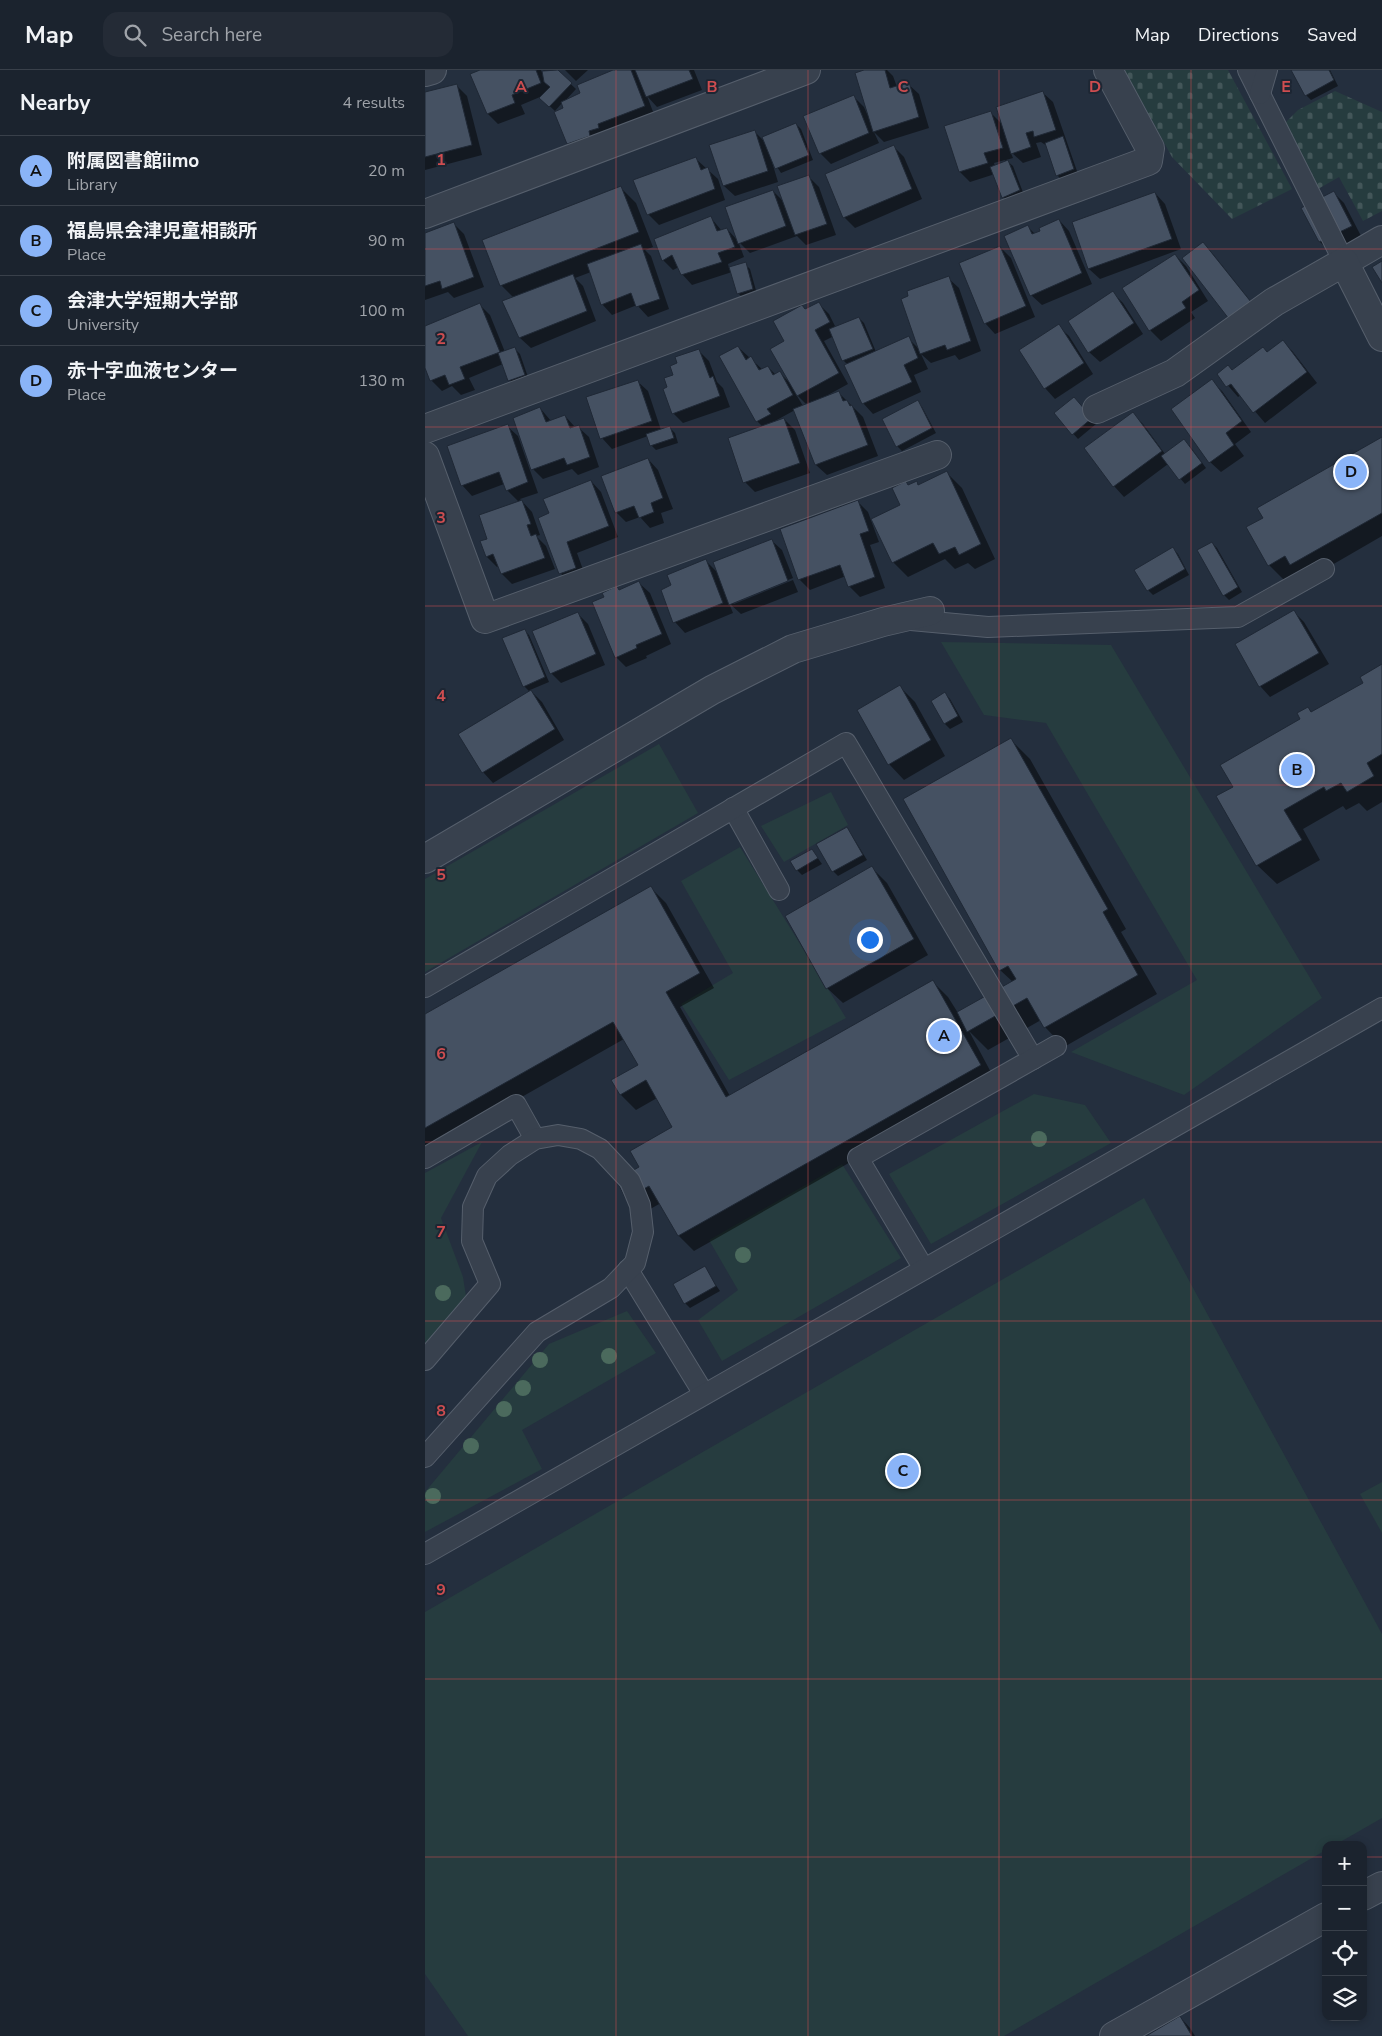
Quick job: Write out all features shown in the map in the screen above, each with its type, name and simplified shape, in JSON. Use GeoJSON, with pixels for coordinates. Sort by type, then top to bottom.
{"type":"FeatureCollection","features":[{"type":"Feature","properties":{"kind":"street"},"geometry":{"type":"LineString","coordinates":[[425,72],[431,70]]}},
{"type":"Feature","properties":{"kind":"street"},"geometry":{"type":"LineString","coordinates":[[425,214],[805,70]]}},
{"type":"Feature","properties":{"kind":"street"},"geometry":{"type":"LineString","coordinates":[[425,429],[1148,161],[1150,148],[1108,70]]}},
{"type":"Feature","properties":{"kind":"street"},"geometry":{"type":"LineString","coordinates":[[1097,409],[1175,373],[1274,302],[1382,240]]}},
{"type":"Feature","properties":{"kind":"street"},"geometry":{"type":"LineString","coordinates":[[1344,262],[1382,337]]}},
{"type":"Feature","properties":{"kind":"street"},"geometry":{"type":"LineString","coordinates":[[425,456],[485,619],[937,455]]}},
{"type":"Feature","properties":{"kind":"street"},"geometry":{"type":"LineString","coordinates":[[425,859],[712,690],[793,650],[883,622],[930,611]]}},
{"type":"Feature","properties":{"kind":"street"},"geometry":{"type":"LineString","coordinates":[[1367,1894],[1382,1886]]}},
{"type":"Feature","properties":{"kind":"street"},"geometry":{"type":"LineString","coordinates":[[1114,2036],[1322,1919]]}},
{"type":"Feature","properties":{"kind":"lane"},"geometry":{"type":"LineString","coordinates":[[1248,70],[1344,262]]}},
{"type":"Feature","properties":{"kind":"lane"},"geometry":{"type":"LineString","coordinates":[[1261,94],[1267,70]]}},
{"type":"Feature","properties":{"kind":"lane"},"geometry":{"type":"LineString","coordinates":[[897,619],[988,627],[1238,617],[1324,569]]}},
{"type":"Feature","properties":{"kind":"lane"},"geometry":{"type":"LineString","coordinates":[[425,987],[846,743],[1033,1059]]}},
{"type":"Feature","properties":{"kind":"lane"},"geometry":{"type":"LineString","coordinates":[[733,808],[779,890]]}},
{"type":"Feature","properties":{"kind":"lane"},"geometry":{"type":"LineString","coordinates":[[425,1554],[1382,1008]]}},
{"type":"Feature","properties":{"kind":"lane"},"geometry":{"type":"LineString","coordinates":[[924,1269],[858,1158],[1056,1046]]}},
{"type":"Feature","properties":{"kind":"lane"},"geometry":{"type":"LineString","coordinates":[[425,1158],[516,1106],[535,1140]]}},
{"type":"Feature","properties":{"kind":"lane"},"geometry":{"type":"LineString","coordinates":[[425,1360],[491,1284],[472,1241],[473,1207],[487,1176],[510,1155],[535,1140],[558,1135],[581,1139],[600,1149],[629,1181],[640,1205],[643,1232],[635,1263],[611,1288],[537,1332],[425,1458]]}},
{"type":"Feature","properties":{"kind":"lane"},"geometry":{"type":"LineString","coordinates":[[628,1270],[704,1394]]}},
{"type":"Feature","properties":{"kind":"green space"},"geometry":{"type":"Polygon","coordinates":[[[1124,70],[1228,70],[1292,189],[1232,219],[1172,157],[1124,70]]]}},
{"type":"Feature","properties":{"kind":"green space"},"geometry":{"type":"Polygon","coordinates":[[[1335,91],[1382,112],[1382,211],[1363,221],[1339,177],[1318,189],[1285,123],[1298,110],[1335,91]]]}},
{"type":"Feature","properties":{"kind":"green space"},"geometry":{"type":"Polygon","coordinates":[[[941,642],[1111,645],[1322,998],[1184,1095],[1071,1052],[1197,980],[1046,723],[984,715],[941,642]]]}},
{"type":"Feature","properties":{"kind":"green space"},"geometry":{"type":"Polygon","coordinates":[[[659,744],[698,813],[425,972],[425,879],[659,744]]]}},
{"type":"Feature","properties":{"kind":"green space"},"geometry":{"type":"Polygon","coordinates":[[[831,792],[848,825],[784,862],[761,826],[831,792]]]}},
{"type":"Feature","properties":{"kind":"green space"},"geometry":{"type":"Polygon","coordinates":[[[740,847],[846,1018],[729,1080],[681,1004],[733,973],[681,881],[740,847]]]}},
{"type":"Feature","properties":{"kind":"green space"},"geometry":{"type":"Polygon","coordinates":[[[1034,1094],[1085,1105],[1111,1143],[931,1244],[889,1174],[1034,1094]]]}},
{"type":"Feature","properties":{"kind":"green space"},"geometry":{"type":"Polygon","coordinates":[[[482,1142],[441,1218],[463,1277],[467,1303],[425,1350],[425,1173],[482,1142]]]}},
{"type":"Feature","properties":{"kind":"green space"},"geometry":{"type":"Polygon","coordinates":[[[842,1164],[901,1258],[722,1361],[698,1320],[738,1290],[709,1240],[842,1164]]]}},
{"type":"Feature","properties":{"kind":"green space"},"geometry":{"type":"Polygon","coordinates":[[[1144,1198],[1382,1634],[1382,1818],[1342,1841],[1322,1841],[1322,1852],[1004,2036],[468,2036],[425,1974],[425,1612],[1144,1198]]]}},
{"type":"Feature","properties":{"kind":"green space"},"geometry":{"type":"Polygon","coordinates":[[[627,1311],[656,1353],[522,1430],[542,1469],[425,1532],[425,1492],[549,1344],[627,1311]]]}},
{"type":"Feature","properties":{"kind":"green space"},"geometry":{"type":"Polygon","coordinates":[[[1382,1482],[1382,1533],[1360,1494],[1382,1482]]]}},
{"type":"Feature","properties":{"kind":"building"},"geometry":{"type":"Polygon","coordinates":[[[480,70],[536,70],[541,83],[512,95],[515,103],[487,114],[470,74],[480,70]]]}},
{"type":"Feature","properties":{"kind":"building"},"geometry":{"type":"Polygon","coordinates":[[[558,70],[572,83],[549,107],[539,98],[550,87],[544,82],[542,71],[558,70]]]}},
{"type":"Feature","properties":{"kind":"building"},"geometry":{"type":"Polygon","coordinates":[[[613,70],[631,70],[645,106],[598,124],[599,128],[589,131],[590,136],[567,144],[554,112],[563,108],[561,102],[580,93],[577,85],[613,70]]]}},
{"type":"Feature","properties":{"kind":"building"},"geometry":{"type":"Polygon","coordinates":[[[635,70],[689,70],[693,79],[646,97],[635,70]]]}},
{"type":"Feature","properties":{"kind":"building"},"geometry":{"type":"Polygon","coordinates":[[[864,70],[885,70],[890,88],[909,82],[919,117],[873,132],[855,73],[864,70]]]}},
{"type":"Feature","properties":{"kind":"building"},"geometry":{"type":"Polygon","coordinates":[[[1291,70],[1329,70],[1334,80],[1305,96],[1291,70]]]}},
{"type":"Feature","properties":{"kind":"building"},"geometry":{"type":"Polygon","coordinates":[[[457,84],[472,145],[425,157],[425,92],[457,84]]]}},
{"type":"Feature","properties":{"kind":"building"},"geometry":{"type":"Polygon","coordinates":[[[1043,91],[1056,130],[1034,137],[1033,131],[1026,133],[1031,147],[1011,154],[996,107],[1043,91]]]}},
{"type":"Feature","properties":{"kind":"building"},"geometry":{"type":"Polygon","coordinates":[[[854,95],[869,133],[819,154],[803,116],[854,95]]]}},
{"type":"Feature","properties":{"kind":"building"},"geometry":{"type":"Polygon","coordinates":[[[991,111],[1003,148],[984,153],[988,163],[959,172],[944,126],[991,111]]]}},
{"type":"Feature","properties":{"kind":"building"},"geometry":{"type":"Polygon","coordinates":[[[796,123],[809,155],[775,169],[762,137],[796,123]]]}},
{"type":"Feature","properties":{"kind":"building"},"geometry":{"type":"Polygon","coordinates":[[[755,130],[768,171],[723,186],[709,145],[755,130]]]}},
{"type":"Feature","properties":{"kind":"building"},"geometry":{"type":"Polygon","coordinates":[[[1063,136],[1074,169],[1056,176],[1045,143],[1063,136]]]}},
{"type":"Feature","properties":{"kind":"building"},"geometry":{"type":"Polygon","coordinates":[[[894,145],[912,189],[843,218],[825,174],[894,145]]]}},
{"type":"Feature","properties":{"kind":"building"},"geometry":{"type":"Polygon","coordinates":[[[696,157],[701,170],[708,167],[715,189],[647,215],[633,180],[696,157]]]}},
{"type":"Feature","properties":{"kind":"building"},"geometry":{"type":"Polygon","coordinates":[[[1008,160],[1020,190],[1002,198],[990,167],[1008,160]]]}},
{"type":"Feature","properties":{"kind":"building"},"geometry":{"type":"Polygon","coordinates":[[[809,175],[827,224],[795,235],[777,186],[809,175]]]}},
{"type":"Feature","properties":{"kind":"building"},"geometry":{"type":"Polygon","coordinates":[[[621,186],[639,232],[500,286],[482,240],[621,186]]]}},
{"type":"Feature","properties":{"kind":"building"},"geometry":{"type":"Polygon","coordinates":[[[773,190],[786,226],[738,244],[725,207],[773,190]]]}},
{"type":"Feature","properties":{"kind":"building"},"geometry":{"type":"Polygon","coordinates":[[[1334,191],[1352,226],[1319,242],[1301,208],[1334,191]]]}},
{"type":"Feature","properties":{"kind":"building"},"geometry":{"type":"Polygon","coordinates":[[[1155,192],[1172,239],[1088,269],[1072,222],[1155,192]]]}},
{"type":"Feature","properties":{"kind":"building"},"geometry":{"type":"Polygon","coordinates":[[[711,216],[717,231],[727,228],[735,247],[718,253],[722,262],[681,275],[672,255],[662,261],[654,239],[711,216]]]}},
{"type":"Feature","properties":{"kind":"building"},"geometry":{"type":"Polygon","coordinates":[[[1059,219],[1082,273],[1030,296],[1004,236],[1028,225],[1032,234],[1040,231],[1039,228],[1059,219]]]}},
{"type":"Feature","properties":{"kind":"building"},"geometry":{"type":"Polygon","coordinates":[[[454,222],[474,277],[442,289],[440,281],[425,286],[425,233],[454,222]]]}},
{"type":"Feature","properties":{"kind":"building"},"geometry":{"type":"Polygon","coordinates":[[[1203,242],[1251,302],[1229,319],[1182,258],[1203,242]]]}},
{"type":"Feature","properties":{"kind":"building"},"geometry":{"type":"Polygon","coordinates":[[[641,244],[660,299],[636,307],[631,293],[601,305],[587,264],[641,244]]]}},
{"type":"Feature","properties":{"kind":"building"},"geometry":{"type":"Polygon","coordinates":[[[1000,246],[1026,306],[984,324],[959,263],[1000,246]]]}},
{"type":"Feature","properties":{"kind":"building"},"geometry":{"type":"Polygon","coordinates":[[[1175,254],[1199,290],[1182,302],[1186,308],[1149,331],[1122,288],[1175,254]]]}},
{"type":"Feature","properties":{"kind":"building"},"geometry":{"type":"Polygon","coordinates":[[[1382,261],[1382,283],[1372,267],[1382,261]]]}},
{"type":"Feature","properties":{"kind":"building"},"geometry":{"type":"Polygon","coordinates":[[[746,262],[753,289],[737,294],[729,267],[746,262]]]}},
{"type":"Feature","properties":{"kind":"building"},"geometry":{"type":"Polygon","coordinates":[[[573,274],[587,311],[519,338],[502,301],[573,274]]]}},
{"type":"Feature","properties":{"kind":"building"},"geometry":{"type":"Polygon","coordinates":[[[949,276],[971,341],[947,350],[945,345],[920,354],[901,299],[908,296],[907,291],[949,276]]]}},
{"type":"Feature","properties":{"kind":"building"},"geometry":{"type":"Polygon","coordinates":[[[1113,291],[1134,323],[1088,353],[1068,321],[1113,291]]]}},
{"type":"Feature","properties":{"kind":"building"},"geometry":{"type":"Polygon","coordinates":[[[819,302],[830,322],[815,330],[839,373],[797,396],[770,349],[784,341],[773,321],[802,305],[805,309],[819,302]]]}},
{"type":"Feature","properties":{"kind":"building"},"geometry":{"type":"Polygon","coordinates":[[[480,303],[500,352],[460,367],[465,379],[449,385],[445,375],[430,381],[425,368],[425,326],[480,303]]]}},
{"type":"Feature","properties":{"kind":"building"},"geometry":{"type":"Polygon","coordinates":[[[859,317],[873,349],[842,361],[829,329],[859,317]]]}},
{"type":"Feature","properties":{"kind":"building"},"geometry":{"type":"Polygon","coordinates":[[[1059,324],[1084,363],[1044,389],[1019,350],[1059,324]]]}},
{"type":"Feature","properties":{"kind":"building"},"geometry":{"type":"Polygon","coordinates":[[[909,336],[918,358],[904,365],[912,382],[862,404],[844,365],[909,336]]]}},
{"type":"Feature","properties":{"kind":"building"},"geometry":{"type":"Polygon","coordinates":[[[1283,340],[1307,372],[1253,413],[1231,384],[1226,387],[1217,374],[1228,365],[1232,370],[1263,347],[1267,352],[1283,340]]]}},
{"type":"Feature","properties":{"kind":"building"},"geometry":{"type":"Polygon","coordinates":[[[738,346],[746,360],[751,356],[759,370],[768,366],[773,375],[780,371],[793,395],[767,409],[771,414],[756,422],[719,356],[738,346]]]}},
{"type":"Feature","properties":{"kind":"building"},"geometry":{"type":"Polygon","coordinates":[[[515,347],[525,375],[508,381],[498,353],[515,347]]]}},
{"type":"Feature","properties":{"kind":"building"},"geometry":{"type":"Polygon","coordinates":[[[699,349],[710,378],[713,376],[720,396],[672,414],[663,389],[667,387],[664,378],[673,375],[670,366],[677,363],[675,357],[699,349]]]}},
{"type":"Feature","properties":{"kind":"building"},"geometry":{"type":"Polygon","coordinates":[[[1212,379],[1242,421],[1226,433],[1234,445],[1209,463],[1171,409],[1212,379]]]}},
{"type":"Feature","properties":{"kind":"building"},"geometry":{"type":"Polygon","coordinates":[[[638,380],[652,421],[600,439],[586,397],[638,380]]]}},
{"type":"Feature","properties":{"kind":"building"},"geometry":{"type":"Polygon","coordinates":[[[839,391],[843,401],[847,400],[850,406],[852,405],[868,445],[815,465],[793,409],[839,391]]]}},
{"type":"Feature","properties":{"kind":"building"},"geometry":{"type":"Polygon","coordinates":[[[1074,397],[1092,418],[1072,435],[1054,413],[1074,397]]]}},
{"type":"Feature","properties":{"kind":"building"},"geometry":{"type":"Polygon","coordinates":[[[918,400],[932,428],[896,447],[882,419],[918,400]]]}},
{"type":"Feature","properties":{"kind":"building"},"geometry":{"type":"Polygon","coordinates":[[[540,407],[546,422],[565,415],[570,428],[579,425],[590,457],[567,465],[564,458],[531,470],[513,418],[540,407]]]}},
{"type":"Feature","properties":{"kind":"building"},"geometry":{"type":"Polygon","coordinates":[[[1133,412],[1162,451],[1113,487],[1084,448],[1133,412]]]}},
{"type":"Feature","properties":{"kind":"building"},"geometry":{"type":"Polygon","coordinates":[[[784,418],[800,463],[743,483],[728,438],[784,418]]]}},
{"type":"Feature","properties":{"kind":"building"},"geometry":{"type":"Polygon","coordinates":[[[508,424],[528,482],[506,491],[499,472],[461,486],[447,446],[508,424]]]}},
{"type":"Feature","properties":{"kind":"building"},"geometry":{"type":"Polygon","coordinates":[[[670,426],[674,438],[650,446],[646,434],[670,426]]]}},
{"type":"Feature","properties":{"kind":"building"},"geometry":{"type":"Polygon","coordinates":[[[1382,437],[1382,513],[1290,565],[1285,556],[1268,566],[1246,527],[1263,518],[1257,508],[1382,437]]]}},
{"type":"Feature","properties":{"kind":"building"},"geometry":{"type":"Polygon","coordinates":[[[1184,439],[1202,463],[1179,480],[1161,456],[1184,439]]]}},
{"type":"Feature","properties":{"kind":"building"},"geometry":{"type":"Polygon","coordinates":[[[648,458],[663,498],[651,503],[654,512],[639,518],[634,506],[615,513],[601,476],[648,458]]]}},
{"type":"Feature","properties":{"kind":"building"},"geometry":{"type":"Polygon","coordinates":[[[947,471],[981,544],[959,555],[955,547],[939,554],[933,543],[892,563],[871,519],[900,505],[892,488],[906,481],[908,485],[917,481],[918,485],[947,471]]]}},
{"type":"Feature","properties":{"kind":"building"},"geometry":{"type":"Polygon","coordinates":[[[591,480],[609,526],[567,542],[576,568],[559,574],[538,518],[549,513],[543,499],[591,480]]]}},
{"type":"Feature","properties":{"kind":"building"},"geometry":{"type":"Polygon","coordinates":[[[522,500],[531,524],[527,525],[531,536],[536,534],[545,558],[501,574],[493,554],[486,557],[480,541],[487,539],[479,515],[522,500]]]}},
{"type":"Feature","properties":{"kind":"building"},"geometry":{"type":"Polygon","coordinates":[[[858,500],[869,531],[860,534],[875,577],[848,587],[840,565],[798,580],[780,529],[858,500]]]}},
{"type":"Feature","properties":{"kind":"building"},"geometry":{"type":"Polygon","coordinates":[[[772,539],[788,581],[729,605],[713,562],[772,539]]]}},
{"type":"Feature","properties":{"kind":"building"},"geometry":{"type":"Polygon","coordinates":[[[1212,542],[1238,587],[1223,596],[1197,550],[1212,542]]]}},
{"type":"Feature","properties":{"kind":"building"},"geometry":{"type":"Polygon","coordinates":[[[1173,547],[1185,569],[1147,591],[1134,570],[1173,547]]]}},
{"type":"Feature","properties":{"kind":"building"},"geometry":{"type":"Polygon","coordinates":[[[706,559],[723,603],[673,623],[661,590],[671,585],[667,575],[706,559]]]}},
{"type":"Feature","properties":{"kind":"building"},"geometry":{"type":"Polygon","coordinates":[[[639,581],[662,634],[636,645],[637,648],[615,658],[592,602],[604,597],[602,593],[617,586],[619,590],[639,581]]]}},
{"type":"Feature","properties":{"kind":"building"},"geometry":{"type":"Polygon","coordinates":[[[1294,610],[1319,653],[1259,687],[1235,644],[1294,610]]]}},
{"type":"Feature","properties":{"kind":"building"},"geometry":{"type":"Polygon","coordinates":[[[578,612],[596,654],[550,674],[532,631],[578,612]]]}},
{"type":"Feature","properties":{"kind":"building"},"geometry":{"type":"Polygon","coordinates":[[[525,629],[545,677],[523,687],[502,638],[525,629]]]}},
{"type":"Feature","properties":{"kind":"building"},"geometry":{"type":"Polygon","coordinates":[[[1382,664],[1382,754],[1367,763],[1374,776],[1347,792],[1341,783],[1326,791],[1324,787],[1284,810],[1302,840],[1256,866],[1216,796],[1233,787],[1220,765],[1300,719],[1297,713],[1308,707],[1311,712],[1363,683],[1360,677],[1382,664]]]}},
{"type":"Feature","properties":{"kind":"building"},"geometry":{"type":"Polygon","coordinates":[[[900,685],[931,740],[888,765],[857,710],[900,685]]]}},
{"type":"Feature","properties":{"kind":"building"},"geometry":{"type":"Polygon","coordinates":[[[531,690],[555,729],[482,773],[458,734],[531,690]]]}},
{"type":"Feature","properties":{"kind":"building"},"geometry":{"type":"Polygon","coordinates":[[[945,692],[958,716],[944,724],[931,701],[945,692]]]}},
{"type":"Feature","properties":{"kind":"building"},"geometry":{"type":"Polygon","coordinates":[[[1011,738],[1108,909],[1103,912],[1138,975],[1044,1028],[1027,998],[967,1032],[957,1012],[1016,979],[1008,966],[999,971],[903,799],[1011,738]]]}},
{"type":"Feature","properties":{"kind":"building"},"geometry":{"type":"Polygon","coordinates":[[[847,827],[863,855],[832,872],[816,844],[847,827]]]}},
{"type":"Feature","properties":{"kind":"building"},"geometry":{"type":"Polygon","coordinates":[[[812,849],[818,858],[796,871],[790,861],[812,849]]]}},
{"type":"Feature","properties":{"kind":"building"},"geometry":{"type":"Polygon","coordinates":[[[872,866],[914,939],[826,989],[785,916],[872,866]]]}},
{"type":"Feature","properties":{"kind":"building"},"geometry":{"type":"Polygon","coordinates":[[[651,886],[700,973],[666,992],[726,1097],[933,980],[981,1065],[678,1236],[649,1186],[626,1199],[616,1180],[639,1167],[630,1151],[672,1127],[646,1080],[620,1095],[611,1080],[638,1065],[613,1022],[425,1128],[425,1014],[651,886]]]}},
{"type":"Feature","properties":{"kind":"building"},"geometry":{"type":"Polygon","coordinates":[[[705,1266],[716,1286],[684,1304],[673,1284],[705,1266]]]}},
{"type":"Feature","properties":{"kind":"building"},"geometry":{"type":"Polygon","coordinates":[[[1180,2016],[1192,2036],[1146,2036],[1180,2016]]]}},
{"type":"Feature","properties":{"kind":"place","name":"赤十字血液センター"},"geometry":{"type":"Point","coordinates":[1351,472]}},
{"type":"Feature","properties":{"kind":"place","name":"福島県会津児童相談所"},"geometry":{"type":"Point","coordinates":[1297,770]}},
{"type":"Feature","properties":{"kind":"place","name":"附属図書館iimo"},"geometry":{"type":"Point","coordinates":[944,1036]}},
{"type":"Feature","properties":{"kind":"place","name":"会津大学短期大学部"},"geometry":{"type":"Point","coordinates":[903,1471]}}]}
